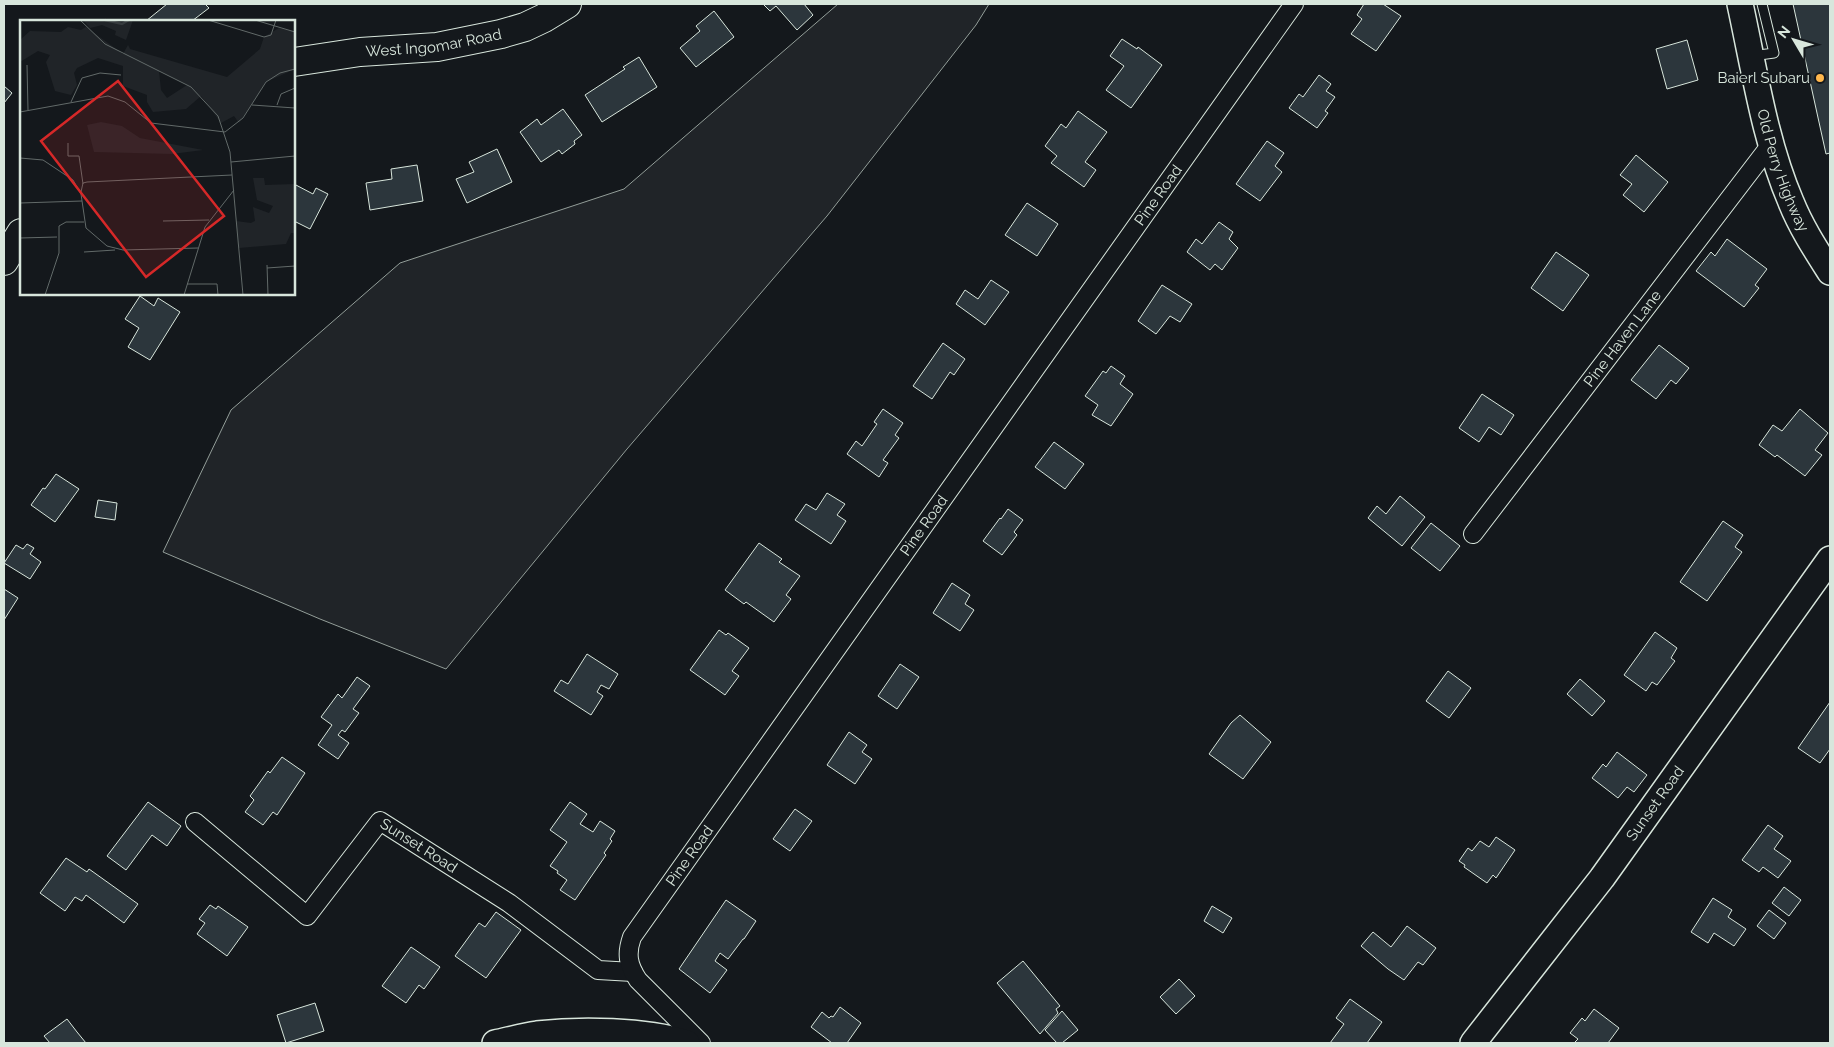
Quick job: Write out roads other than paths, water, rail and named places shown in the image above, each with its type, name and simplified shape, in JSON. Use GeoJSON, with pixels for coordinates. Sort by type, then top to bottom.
{"type":"FeatureCollection","features":[{"type":"Feature","properties":{"kind":"main road","name":"West Ingomar Road"},"geometry":{"type":"LineString","coordinates":[[295,62],[360,52],[437,47],[501,34],[525,27],[567,4]]}},
{"type":"Feature","properties":{"kind":"main road"},"geometry":{"type":"LineString","coordinates":[[4,261],[20,235]]}},
{"type":"Feature","properties":{"kind":"street","name":"Pine Road"},"geometry":{"type":"LineString","coordinates":[[702,1043],[647,991],[633,972],[628,959],[628,948],[640,925],[1294,4]]}},
{"type":"Feature","properties":{"kind":"street","name":"Old Perry Highway"},"geometry":{"type":"LineString","coordinates":[[1740,4],[1772,143],[1791,203],[1830,272]]}},
{"type":"Feature","properties":{"kind":"street","name":"Pine Haven Lane"},"geometry":{"type":"LineString","coordinates":[[1473,534],[1772,143]]}},
{"type":"Feature","properties":{"kind":"street","name":"Sunset Road"},"geometry":{"type":"LineString","coordinates":[[1473,1043],[1606,872],[1830,558]]}},
{"type":"Feature","properties":{"kind":"street","name":"Sunset Road"},"geometry":{"type":"LineString","coordinates":[[195,822],[307,916],[380,821],[509,903],[598,970],[633,972]]}},
{"type":"Feature","properties":{"kind":"street"},"geometry":{"type":"LineString","coordinates":[[495,1043],[536,1034],[579,1032],[650,1036],[687,1043]]}},
{"type":"Feature","properties":{"kind":"lane"},"geometry":{"type":"LineString","coordinates":[[1751,56],[1774,53],[1762,4]]}},
{"type":"Feature","properties":{"kind":"place","name":"Baierl Subaru"},"geometry":{"type":"Point","coordinates":[1820,78]}}]}
